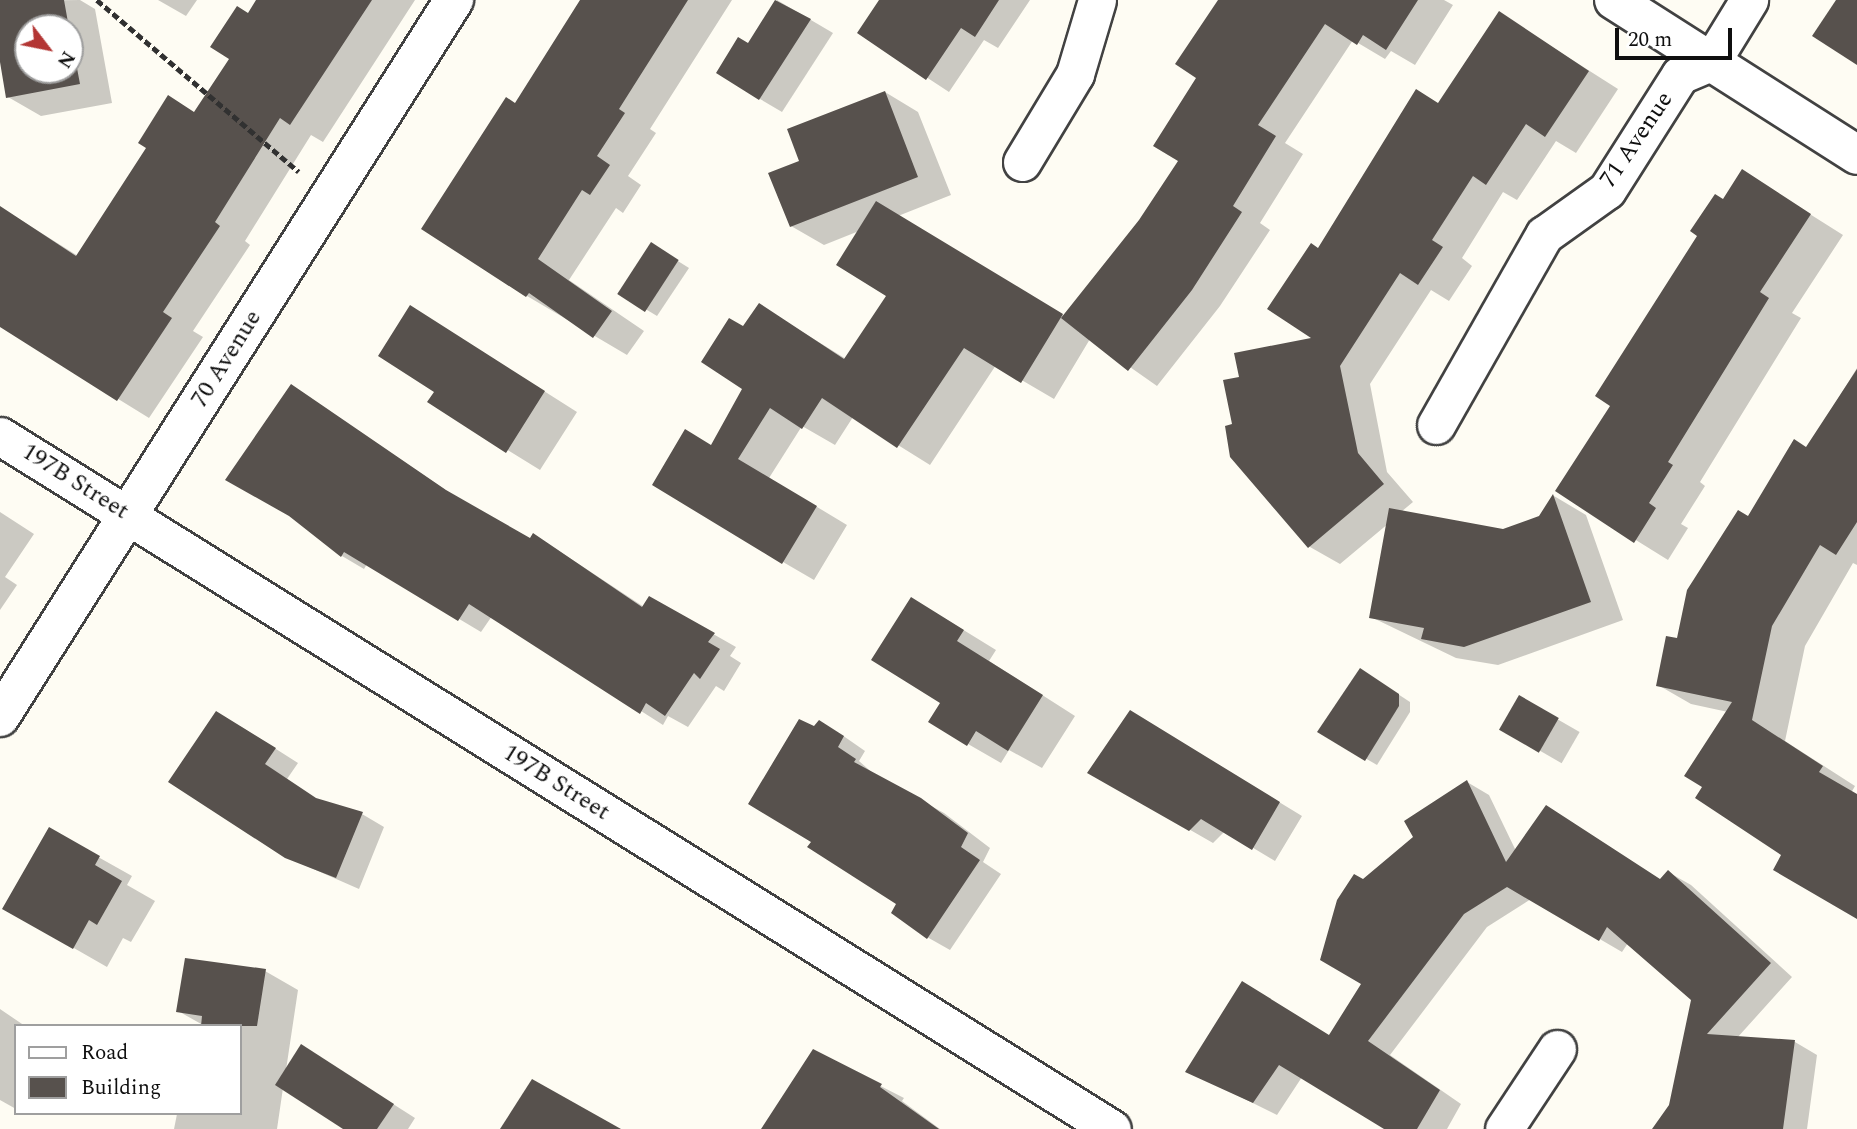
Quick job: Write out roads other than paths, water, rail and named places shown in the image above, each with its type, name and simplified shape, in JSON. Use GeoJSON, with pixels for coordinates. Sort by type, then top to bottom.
{"type":"FeatureCollection","features":[{"type":"Feature","properties":{"kind":"street","name":"70 Avenue"},"geometry":{"type":"LineString","coordinates":[[0,717],[454,0]]}},
{"type":"Feature","properties":{"kind":"street"},"geometry":{"type":"LineString","coordinates":[[1022,162],[1075,74],[1097,0]]}},
{"type":"Feature","properties":{"kind":"street"},"geometry":{"type":"LineString","coordinates":[[1614,0],[1857,155]]}},
{"type":"Feature","properties":{"kind":"street"},"geometry":{"type":"LineString","coordinates":[[1711,62],[1749,0]]}},
{"type":"Feature","properties":{"kind":"street","name":"71 Avenue"},"geometry":{"type":"LineString","coordinates":[[1436,425],[1544,235],[1607,190],[1680,75],[1711,62]]}},
{"type":"Feature","properties":{"kind":"street","name":"197B Street"},"geometry":{"type":"LineString","coordinates":[[0,436],[1111,1129]]}},
{"type":"Feature","properties":{"kind":"street"},"geometry":{"type":"LineString","coordinates":[[1504,1129],[1556,1049]]}}]}
